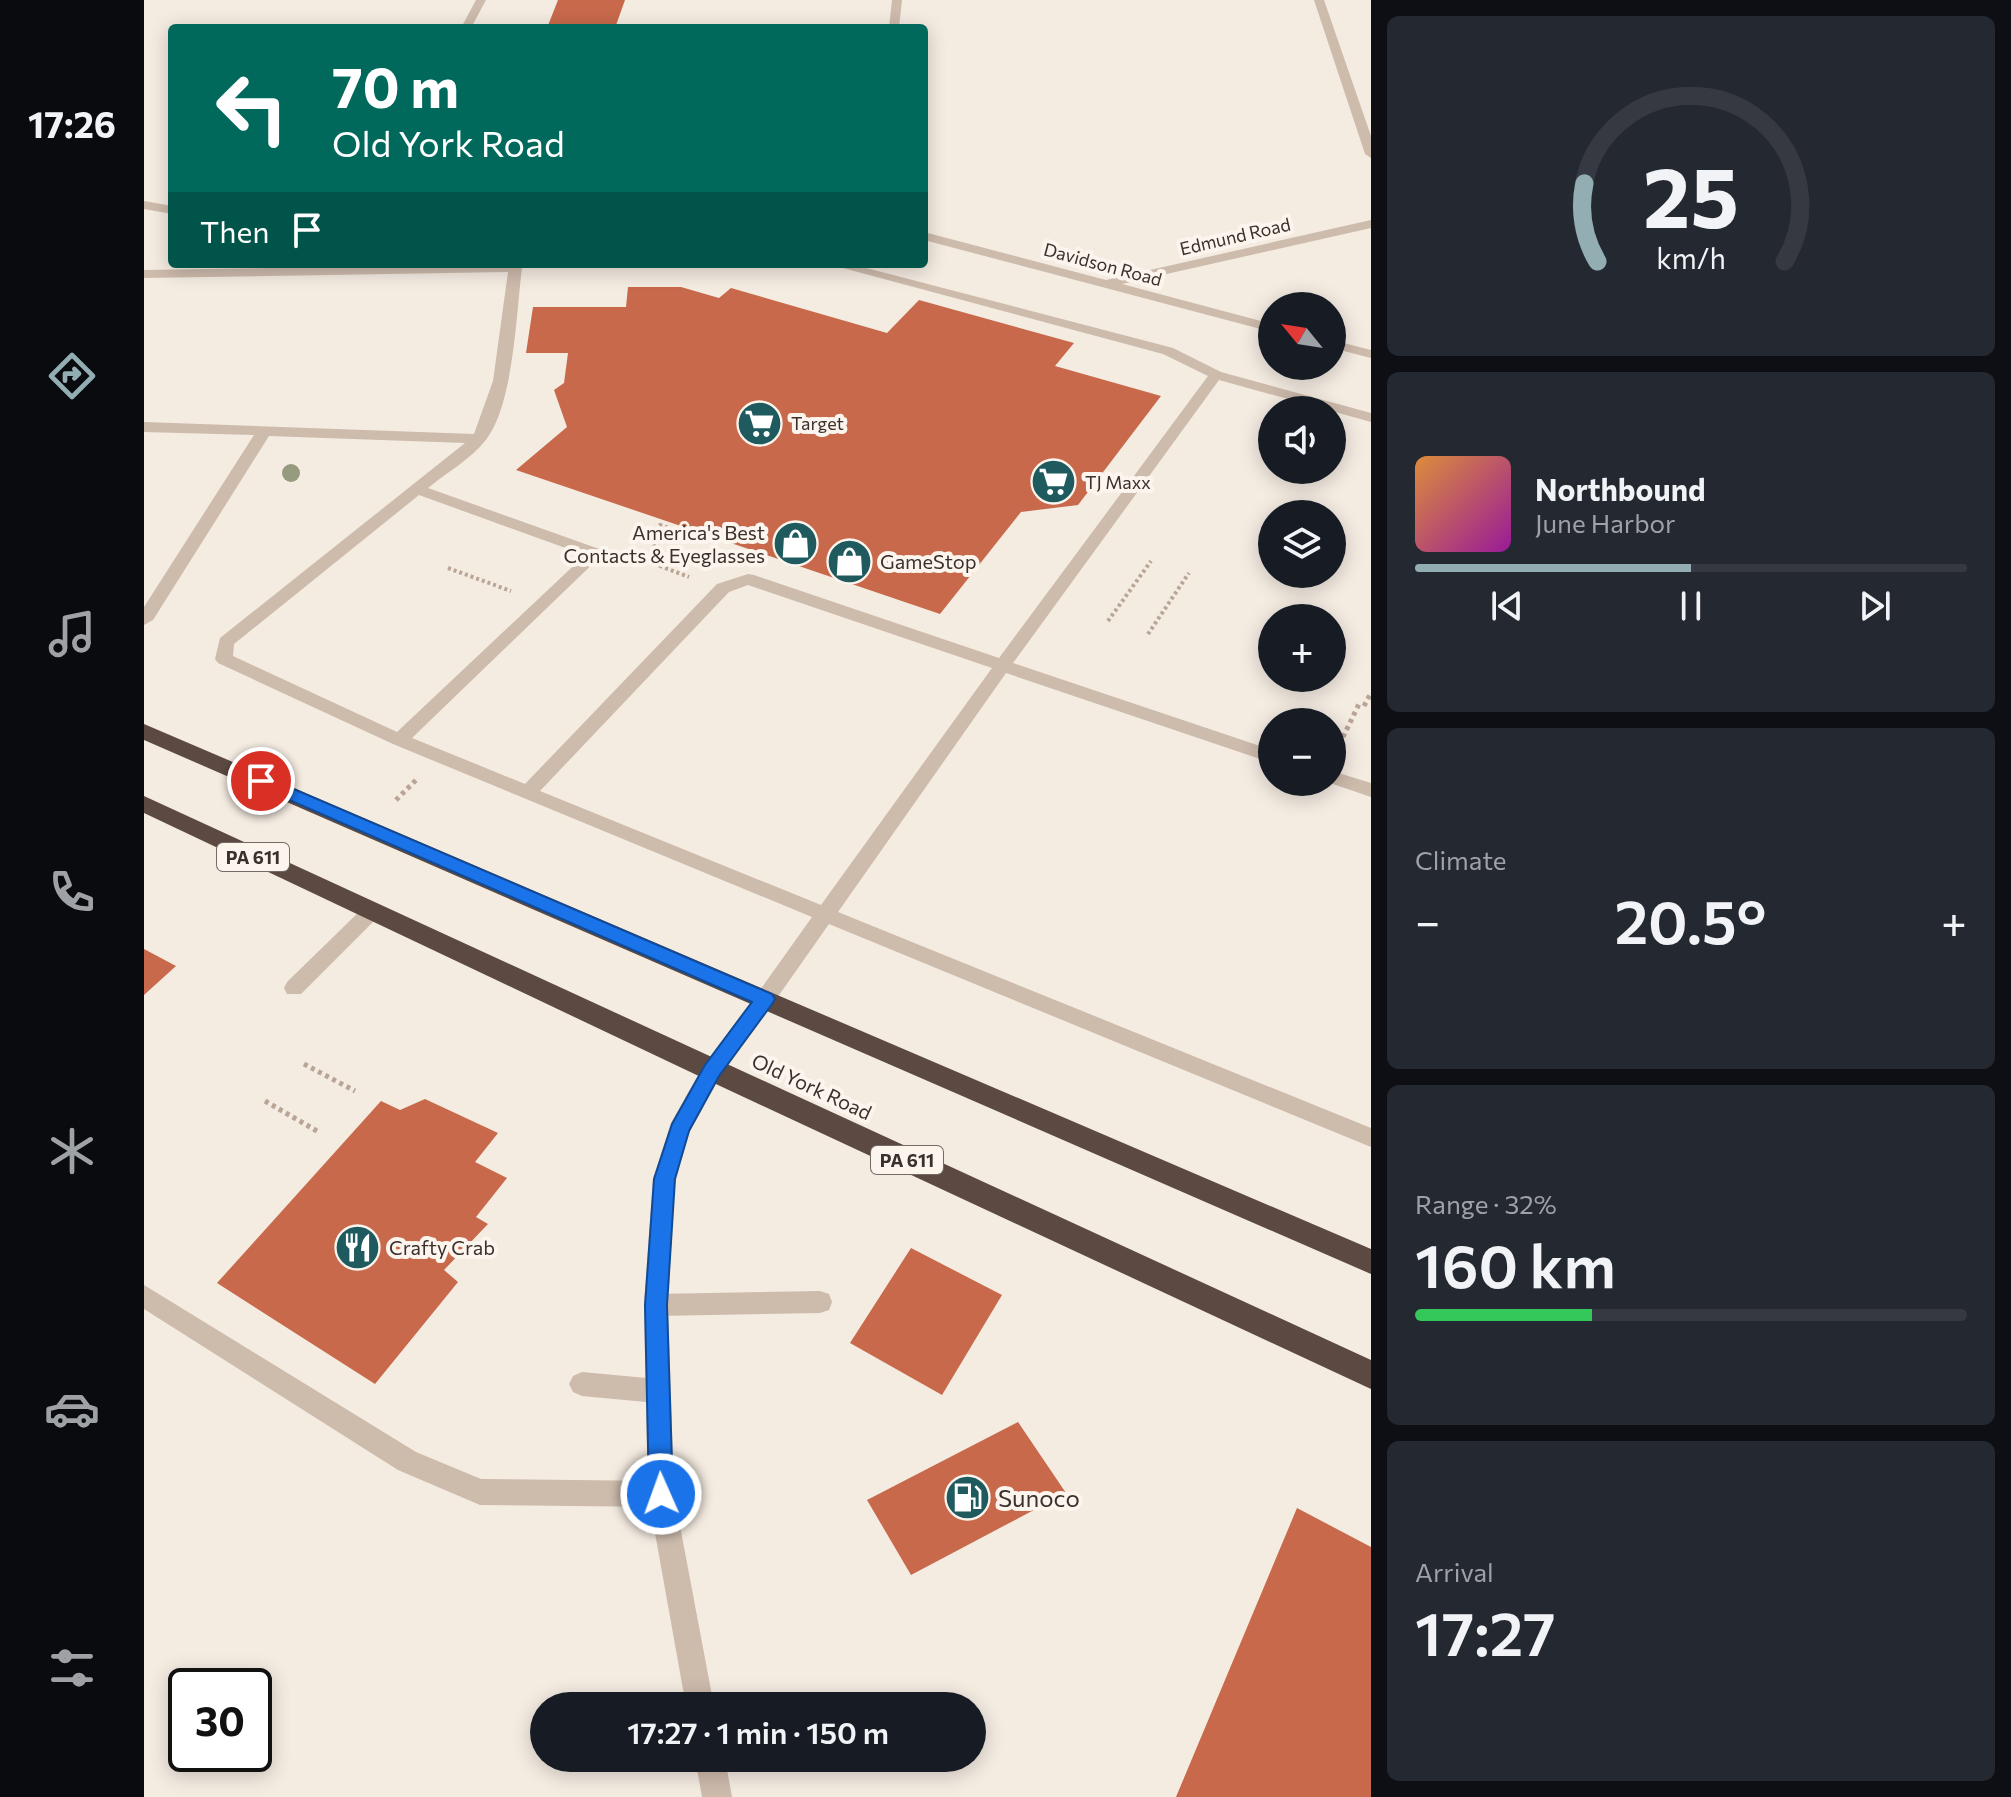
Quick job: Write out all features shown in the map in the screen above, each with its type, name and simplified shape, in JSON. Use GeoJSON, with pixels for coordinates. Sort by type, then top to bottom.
{"type":"FeatureCollection","features":[{"type":"Feature","properties":{"kind":"highway"},"geometry":{"type":"LineString","coordinates":[[144,731],[1371,1262]]}},
{"type":"Feature","properties":{"kind":"highway","name":"Old York Road"},"geometry":{"type":"LineString","coordinates":[[144,804],[712,1071],[1371,1375]]}},
{"type":"Feature","properties":{"kind":"street"},"geometry":{"type":"LineString","coordinates":[[468,24],[481,0]]}},
{"type":"Feature","properties":{"kind":"street"},"geometry":{"type":"LineString","coordinates":[[894,24],[897,0]]}},
{"type":"Feature","properties":{"kind":"street"},"geometry":{"type":"LineString","coordinates":[[1320,0],[1371,154]]}},
{"type":"Feature","properties":{"kind":"street"},"geometry":{"type":"LineString","coordinates":[[144,205],[168,209]]}},
{"type":"Feature","properties":{"kind":"street","name":"Edmund Road"},"geometry":{"type":"LineString","coordinates":[[1107,284],[1371,224]]}},
{"type":"Feature","properties":{"kind":"street","name":"Davidson Road"},"geometry":{"type":"LineString","coordinates":[[928,237],[1258,324]]}},
{"type":"Feature","properties":{"kind":"street"},"geometry":{"type":"LineString","coordinates":[[144,274],[325,268]]}},
{"type":"Feature","properties":{"kind":"street"},"geometry":{"type":"LineString","coordinates":[[515,268],[498,383],[489,424],[479,439],[226,642],[224,659],[399,740],[1371,1138]]}},
{"type":"Feature","properties":{"kind":"street"},"geometry":{"type":"LineString","coordinates":[[850,268],[1168,351],[1216,375],[1371,418]]}},
{"type":"Feature","properties":{"kind":"street"},"geometry":{"type":"LineString","coordinates":[[1346,348],[1371,354]]}},
{"type":"Feature","properties":{"kind":"street"},"geometry":{"type":"LineString","coordinates":[[697,1692],[661,1494],[657,1391],[656,1305],[664,1179],[679,1130],[712,1071],[1216,375]]}},
{"type":"Feature","properties":{"kind":"street"},"geometry":{"type":"LineString","coordinates":[[144,427],[479,439]]}},
{"type":"Feature","properties":{"kind":"street"},"geometry":{"type":"LineString","coordinates":[[144,620],[264,432]]}},
{"type":"Feature","properties":{"kind":"street"},"geometry":{"type":"LineString","coordinates":[[399,740],[596,553],[417,489]]}},
{"type":"Feature","properties":{"kind":"street"},"geometry":{"type":"LineString","coordinates":[[528,792],[723,588],[748,579],[1258,752]]}},
{"type":"Feature","properties":{"kind":"street"},"geometry":{"type":"LineString","coordinates":[[1346,782],[1371,790]]}},
{"type":"Feature","properties":{"kind":"street"},"geometry":{"type":"LineString","coordinates":[[294,988],[371,912]]}},
{"type":"Feature","properties":{"kind":"street"},"geometry":{"type":"LineString","coordinates":[[144,1296],[407,1461],[480,1492],[661,1494]]}},
{"type":"Feature","properties":{"kind":"street"},"geometry":{"type":"LineString","coordinates":[[656,1305],[820,1302]]}},
{"type":"Feature","properties":{"kind":"street"},"geometry":{"type":"LineString","coordinates":[[582,1384],[657,1391]]}},
{"type":"Feature","properties":{"kind":"street"},"geometry":{"type":"LineString","coordinates":[[713,1772],[717,1797]]}},
{"type":"Feature","properties":{"kind":"path"},"geometry":{"type":"LineString","coordinates":[[651,534],[660,525],[672,529],[652,549],[660,566],[669,570]]}},
{"type":"Feature","properties":{"kind":"path"},"geometry":{"type":"LineString","coordinates":[[1108,621],[1151,561]]}},
{"type":"Feature","properties":{"kind":"path"},"geometry":{"type":"LineString","coordinates":[[448,568],[544,603]]}},
{"type":"Feature","properties":{"kind":"path"},"geometry":{"type":"LineString","coordinates":[[1148,634],[1189,573]]}},
{"type":"Feature","properties":{"kind":"path"},"geometry":{"type":"LineString","coordinates":[[1346,732],[1371,693]]}},
{"type":"Feature","properties":{"kind":"path"},"geometry":{"type":"LineString","coordinates":[[396,800],[420,776]]}},
{"type":"Feature","properties":{"kind":"path"},"geometry":{"type":"LineString","coordinates":[[304,1064],[355,1091]]}},
{"type":"Feature","properties":{"kind":"path"},"geometry":{"type":"LineString","coordinates":[[265,1101],[317,1131]]}},
{"type":"Feature","properties":{"kind":"building"},"geometry":{"type":"Polygon","coordinates":[[[558,0],[625,0],[616,24],[549,24],[558,0]]]}},
{"type":"Feature","properties":{"kind":"building"},"geometry":{"type":"Polygon","coordinates":[[[628,287],[681,287],[719,298],[731,288],[887,333],[919,300],[1074,343],[1055,366],[1161,396],[1078,505],[1021,512],[940,614],[516,470],[567,427],[554,390],[564,383],[568,353],[526,353],[533,307],[626,307],[628,287]]]}},
{"type":"Feature","properties":{"kind":"building"},"geometry":{"type":"Polygon","coordinates":[[[144,949],[176,966],[144,995],[144,949]]]}},
{"type":"Feature","properties":{"kind":"building","name":"Crafty Crab"},"geometry":{"type":"Polygon","coordinates":[[[425,1099],[498,1133],[475,1162],[507,1178],[476,1217],[488,1224],[444,1270],[458,1282],[375,1384],[217,1283],[381,1101],[400,1110],[425,1099]]]}},
{"type":"Feature","properties":{"kind":"building"},"geometry":{"type":"Polygon","coordinates":[[[911,1248],[1002,1295],[942,1395],[850,1343],[911,1248]]]}},
{"type":"Feature","properties":{"kind":"building","name":"Sunoco"},"geometry":{"type":"Polygon","coordinates":[[[1018,1422],[1066,1493],[911,1575],[867,1500],[1018,1422]]]}},
{"type":"Feature","properties":{"kind":"building"},"geometry":{"type":"Polygon","coordinates":[[[1297,1508],[1371,1547],[1371,1797],[1176,1797],[1297,1508]]]}},
{"type":"Feature","properties":{"kind":"place","name":"Target"},"geometry":{"type":"Point","coordinates":[760,423]}},
{"type":"Feature","properties":{"kind":"place","name":"TJ Maxx"},"geometry":{"type":"Point","coordinates":[1054,482]}},
{"type":"Feature","properties":{"kind":"place","name":"America's Best Contacts & Eyeglasses"},"geometry":{"type":"Point","coordinates":[796,543]}},
{"type":"Feature","properties":{"kind":"place","name":"GameStop"},"geometry":{"type":"Point","coordinates":[849,561]}},
{"type":"Feature","properties":{"kind":"place","name":"Crafty Crab"},"geometry":{"type":"Point","coordinates":[358,1247]}},
{"type":"Feature","properties":{"kind":"place","name":"Sunoco"},"geometry":{"type":"Point","coordinates":[967,1497]}},
{"type":"Feature","properties":{"kind":"route"},"geometry":{"type":"LineString","coordinates":[[261,781],[765,999],[712,1071],[679,1130],[664,1179],[656,1305],[661,1494]]}}]}
